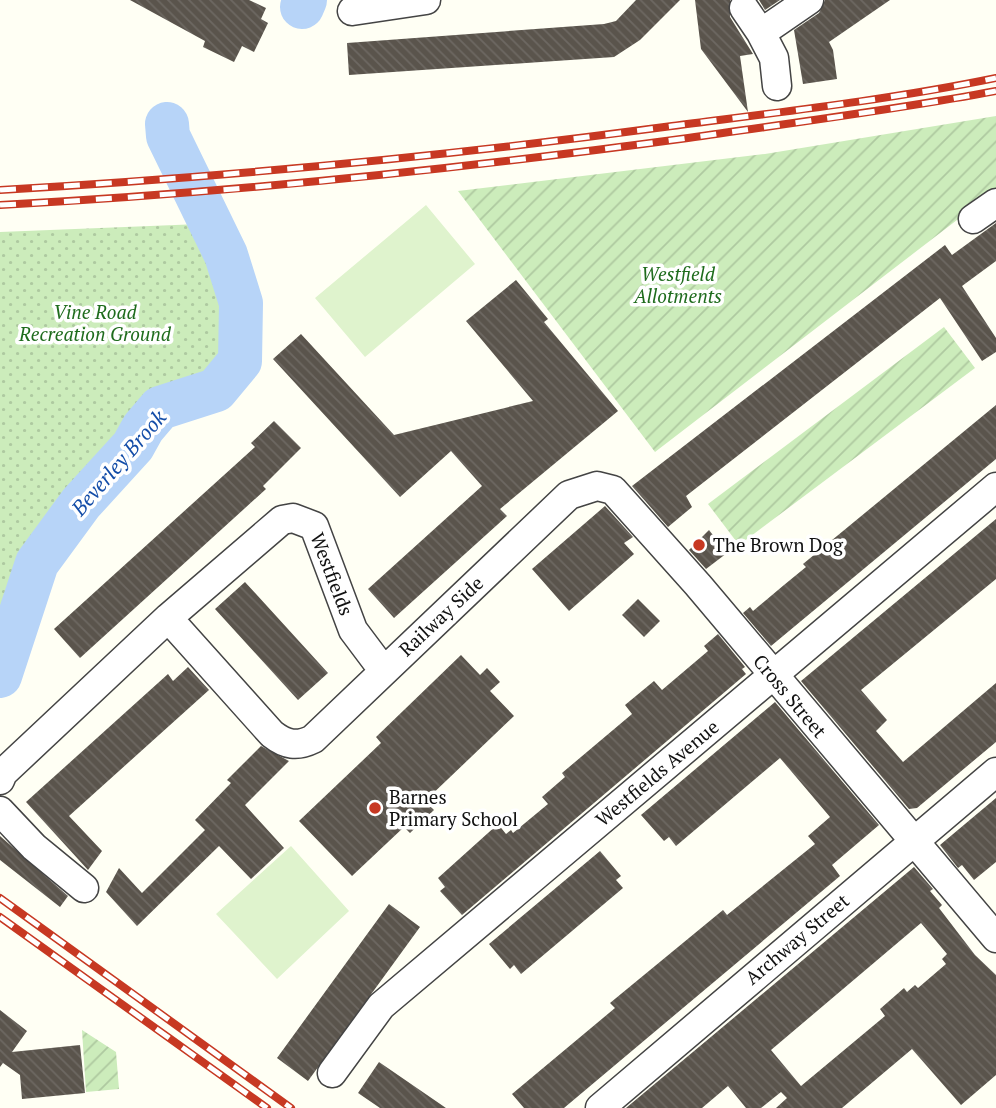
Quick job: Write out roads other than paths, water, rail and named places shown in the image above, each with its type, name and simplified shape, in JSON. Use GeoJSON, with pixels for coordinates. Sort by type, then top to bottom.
{"type":"FeatureCollection","features":[{"type":"Feature","properties":{"kind":"street"},"geometry":{"type":"LineString","coordinates":[[352,10],[426,0]]}},
{"type":"Feature","properties":{"kind":"street"},"geometry":{"type":"LineString","coordinates":[[761,33],[809,0]]}},
{"type":"Feature","properties":{"kind":"street"},"geometry":{"type":"LineString","coordinates":[[744,8],[774,58],[778,86]]}},
{"type":"Feature","properties":{"kind":"street"},"geometry":{"type":"LineString","coordinates":[[973,219],[996,203]]}},
{"type":"Feature","properties":{"kind":"street","name":"Cross Street"},"geometry":{"type":"LineString","coordinates":[[569,495],[597,486],[613,490],[698,585],[772,676],[996,938]]}},
{"type":"Feature","properties":{"kind":"street","name":"Westfields Avenue"},"geometry":{"type":"LineString","coordinates":[[332,1073],[381,1006],[996,487]]}},
{"type":"Feature","properties":{"kind":"street","name":"Railway Side"},"geometry":{"type":"LineString","coordinates":[[168,618],[272,734],[283,742],[294,745],[313,738],[569,495]]}},
{"type":"Feature","properties":{"kind":"street","name":"Westfields"},"geometry":{"type":"LineString","coordinates":[[0,780],[3,773],[168,618],[273,525],[293,518],[305,520],[314,526],[354,630],[383,670]]}},
{"type":"Feature","properties":{"kind":"street","name":"Archway Street"},"geometry":{"type":"LineString","coordinates":[[600,1108],[996,772]]}},
{"type":"Feature","properties":{"kind":"street"},"geometry":{"type":"LineString","coordinates":[[0,811],[34,847],[84,888]]}},
{"type":"Feature","properties":{"kind":"waterway","name":"Beverley Brook"},"geometry":{"type":"LineString","coordinates":[[302,7],[305,0]]}},
{"type":"Feature","properties":{"kind":"waterway","name":"Beverley Brook"},"geometry":{"type":"LineString","coordinates":[[0,676],[37,563],[81,503],[133,446],[143,428],[160,408],[216,390],[240,361],[241,303],[226,255],[168,136],[167,124]]}},
{"type":"Feature","properties":{"kind":"waterway"},"geometry":{"type":"LineString","coordinates":[[240,361],[246,379]]}},
{"type":"Feature","properties":{"kind":"railway"},"geometry":{"type":"LineString","coordinates":[[0,190],[253,172],[505,147],[835,105],[996,78]]}},
{"type":"Feature","properties":{"kind":"railway"},"geometry":{"type":"LineString","coordinates":[[0,205],[259,187],[516,160],[804,122],[996,91]]}},
{"type":"Feature","properties":{"kind":"railway"},"geometry":{"type":"LineString","coordinates":[[0,898],[291,1108]]}},
{"type":"Feature","properties":{"kind":"railway"},"geometry":{"type":"LineString","coordinates":[[0,917],[267,1108]]}},
{"type":"Feature","properties":{"kind":"place","name":"The Brown Dog"},"geometry":{"type":"Point","coordinates":[699,545]}},
{"type":"Feature","properties":{"kind":"place","name":"Barnes Primary School"},"geometry":{"type":"Point","coordinates":[375,808]}},
{"type":"Feature","properties":{"kind":"park label","name":"Westfield Allotments"},"geometry":{"type":"Point","coordinates":[678,285]}},
{"type":"Feature","properties":{"kind":"park label","name":"Vine Road Recreation Ground"},"geometry":{"type":"Point","coordinates":[95,323]}}]}
